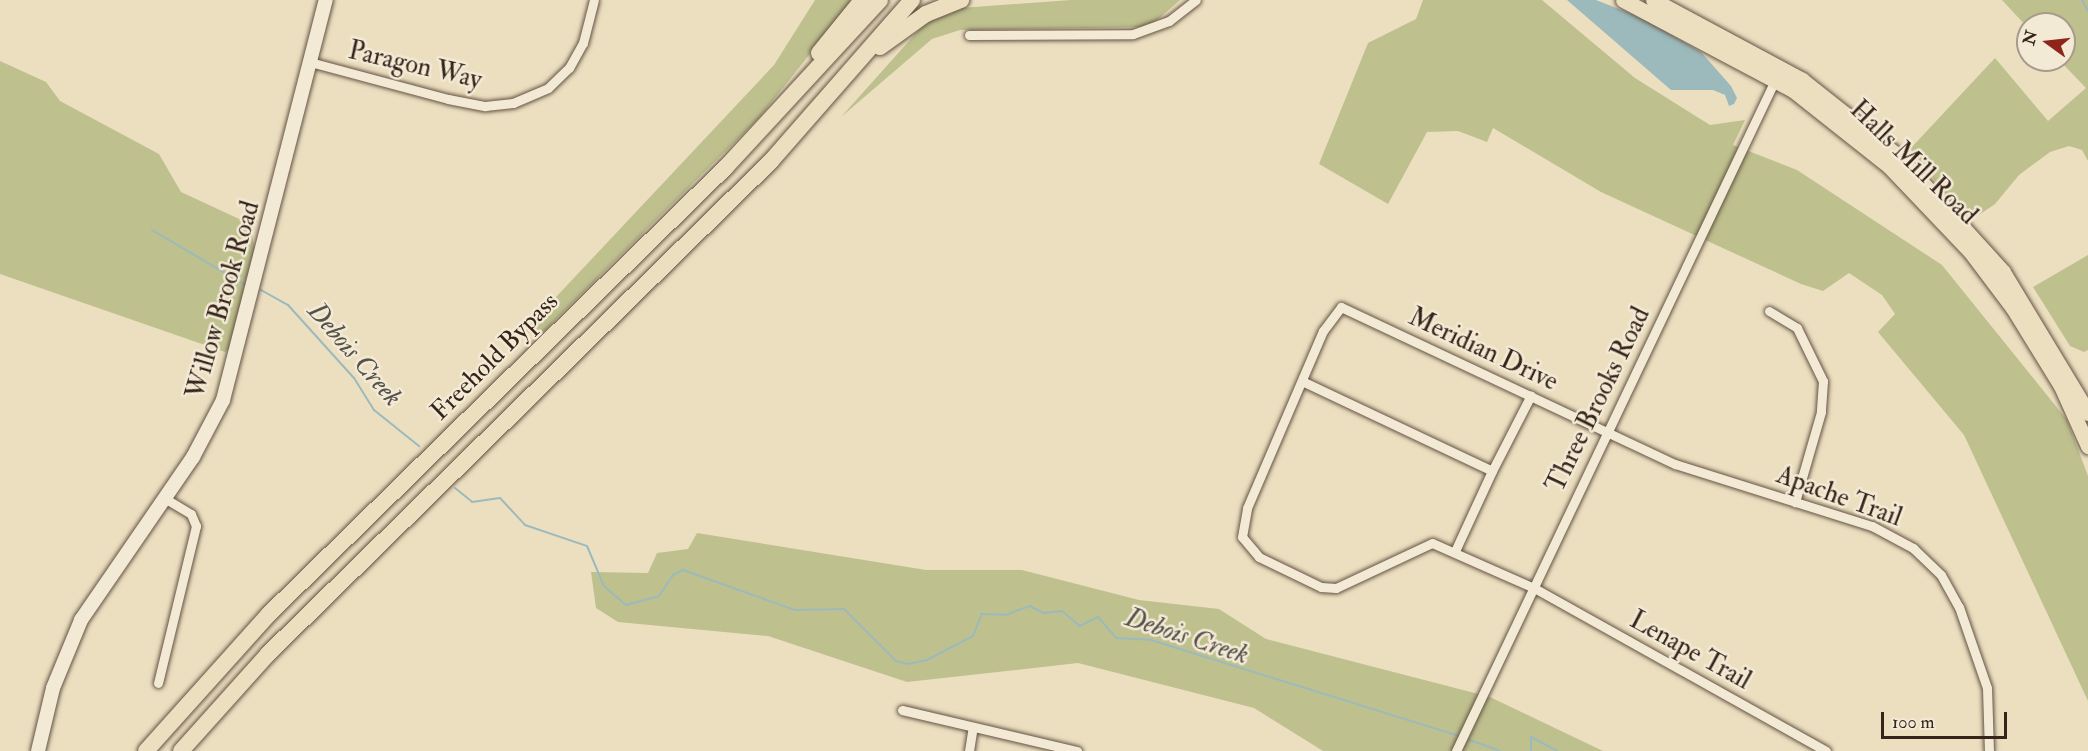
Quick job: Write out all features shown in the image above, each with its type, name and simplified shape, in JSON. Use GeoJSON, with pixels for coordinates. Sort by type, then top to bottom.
{"type":"FeatureCollection","features":[{"type":"Feature","properties":{"kind":"highway"},"geometry":{"type":"LineString","coordinates":[[726,167],[862,0]]}},
{"type":"Feature","properties":{"kind":"highway","name":"Freehold Bypass"},"geometry":{"type":"LineString","coordinates":[[146,751],[269,614],[726,167],[880,0]]}},
{"type":"Feature","properties":{"kind":"highway","name":"Freehold Bypass"},"geometry":{"type":"LineString","coordinates":[[181,751],[268,654],[771,162],[912,0]]}},
{"type":"Feature","properties":{"kind":"highway"},"geometry":{"type":"LineString","coordinates":[[850,73],[926,14],[961,0]]}},
{"type":"Feature","properties":{"kind":"main road","name":"Halls Mill Road"},"geometry":{"type":"LineString","coordinates":[[1623,0],[1779,74],[1877,154],[1970,251],[2032,336],[2088,446]]}},
{"type":"Feature","properties":{"kind":"main road","name":"Halls Mill Road"},"geometry":{"type":"LineString","coordinates":[[1653,0],[1733,41],[1885,145],[1979,243],[2033,315],[2088,413]]}},
{"type":"Feature","properties":{"kind":"main road"},"geometry":{"type":"LineString","coordinates":[[1682,29],[1733,41]]}},
{"type":"Feature","properties":{"kind":"street","name":"Willow Brook Road"},"geometry":{"type":"LineString","coordinates":[[38,751],[53,688],[81,620],[166,499],[207,434],[231,380],[326,0]]}},
{"type":"Feature","properties":{"kind":"street","name":"Paragon Way"},"geometry":{"type":"LineString","coordinates":[[310,62],[448,99],[484,106],[513,103],[548,88],[569,68],[583,43],[594,0]]}},
{"type":"Feature","properties":{"kind":"street"},"geometry":{"type":"LineString","coordinates":[[969,34],[1133,34],[1169,21],[1196,0]]}},
{"type":"Feature","properties":{"kind":"street","name":"Three Brooks Road"},"geometry":{"type":"LineString","coordinates":[[1456,751],[1779,74]]}},
{"type":"Feature","properties":{"kind":"street","name":"Meridian Drive"},"geometry":{"type":"LineString","coordinates":[[1302,381],[1341,307],[1607,432]]}},
{"type":"Feature","properties":{"kind":"street"},"geometry":{"type":"LineString","coordinates":[[1769,310],[1797,328],[1823,381],[1821,412],[1795,502]]}},
{"type":"Feature","properties":{"kind":"street"},"geometry":{"type":"LineString","coordinates":[[1302,381],[1492,471]]}},
{"type":"Feature","properties":{"kind":"street","name":"Lenape Trail"},"geometry":{"type":"LineString","coordinates":[[1302,381],[1247,508],[1242,537],[1259,557],[1321,587],[1336,588],[1417,547],[1432,543],[1455,551],[1534,588],[1826,751]]}},
{"type":"Feature","properties":{"kind":"street"},"geometry":{"type":"LineString","coordinates":[[1455,551],[1531,395]]}},
{"type":"Feature","properties":{"kind":"street","name":"Apache Trail"},"geometry":{"type":"LineString","coordinates":[[1607,432],[1675,464],[1897,537],[1941,575],[1959,607],[1987,688],[1989,751]]}},
{"type":"Feature","properties":{"kind":"street"},"geometry":{"type":"LineString","coordinates":[[158,683],[196,526],[191,514],[166,499]]}},
{"type":"Feature","properties":{"kind":"street"},"geometry":{"type":"LineString","coordinates":[[902,710],[1077,751]]}},
{"type":"Feature","properties":{"kind":"street"},"geometry":{"type":"LineString","coordinates":[[969,751],[973,727]]}},
{"type":"Feature","properties":{"kind":"green space"},"geometry":{"type":"Polygon","coordinates":[[[815,0],[853,0],[758,119],[537,338],[525,330],[774,65],[815,0]]]}},
{"type":"Feature","properties":{"kind":"green space"},"geometry":{"type":"Polygon","coordinates":[[[1071,0],[1180,0],[1149,27],[960,30],[932,39],[841,117],[926,22],[961,8],[1071,0]]]}},
{"type":"Feature","properties":{"kind":"green space"},"geometry":{"type":"Polygon","coordinates":[[[1423,0],[1542,0],[1635,78],[1710,125],[1745,120],[1733,145],[1797,170],[1942,265],[2067,420],[2088,476],[2088,701],[1964,435],[1878,332],[1895,314],[1882,295],[1849,273],[1823,291],[1801,284],[1601,192],[1493,128],[1487,142],[1458,131],[1427,132],[1388,204],[1319,164],[1368,43],[1416,19],[1423,0]]]}},
{"type":"Feature","properties":{"kind":"green space"},"geometry":{"type":"Polygon","coordinates":[[[2002,0],[2088,0],[2088,161],[2082,150],[2069,146],[2050,152],[2019,175],[1995,204],[1976,217],[1963,216],[1910,149],[1995,58],[2048,121],[2086,88],[2071,72],[2076,72],[2076,12],[2016,12],[2016,15],[2002,0]]]}},
{"type":"Feature","properties":{"kind":"green space"},"geometry":{"type":"Polygon","coordinates":[[[0,61],[46,82],[60,101],[159,154],[181,192],[250,224],[260,275],[248,331],[225,352],[0,274],[0,61]]]}},
{"type":"Feature","properties":{"kind":"green space"},"geometry":{"type":"Polygon","coordinates":[[[2088,255],[2088,350],[2084,352],[2070,346],[2033,287],[2088,255]]]}},
{"type":"Feature","properties":{"kind":"green space"},"geometry":{"type":"Polygon","coordinates":[[[697,533],[926,570],[1022,570],[1139,600],[1219,609],[1266,639],[1490,697],[1603,751],[1323,751],[1254,708],[1078,663],[907,682],[768,636],[618,622],[596,608],[591,572],[648,573],[657,553],[688,549],[697,533]]]}},
{"type":"Feature","properties":{"kind":"water"},"geometry":{"type":"Polygon","coordinates":[[[1567,0],[1596,0],[1642,18],[1701,52],[1731,86],[1737,98],[1734,104],[1729,106],[1725,95],[1713,90],[1671,90],[1567,0]]]}},
{"type":"Feature","properties":{"kind":"waterway"},"geometry":{"type":"LineString","coordinates":[[2082,0],[2088,11]]}},
{"type":"Feature","properties":{"kind":"waterway","name":"Debois Creek"},"geometry":{"type":"LineString","coordinates":[[152,230],[247,286]]}},
{"type":"Feature","properties":{"kind":"waterway","name":"Debois Creek"},"geometry":{"type":"LineString","coordinates":[[261,290],[288,305],[354,378],[374,410],[419,446]]}},
{"type":"Feature","properties":{"kind":"waterway","name":"Debois Creek"},"geometry":{"type":"LineString","coordinates":[[455,488],[472,502],[500,498],[525,525],[587,546],[604,586],[626,605],[659,596],[673,575],[683,570],[795,610],[844,609],[896,661],[907,664],[927,660],[973,636],[982,614],[1006,615],[1030,606],[1044,613],[1062,611],[1080,626],[1098,617],[1116,638],[1151,640],[1460,736]]}},
{"type":"Feature","properties":{"kind":"waterway","name":"Debois Creek"},"geometry":{"type":"LineString","coordinates":[[1531,751],[1531,737],[1557,751]]}},
{"type":"Feature","properties":{"kind":"waterway","name":"Debois Creek"},"geometry":{"type":"LineString","coordinates":[[1467,739],[1500,751]]}}]}
